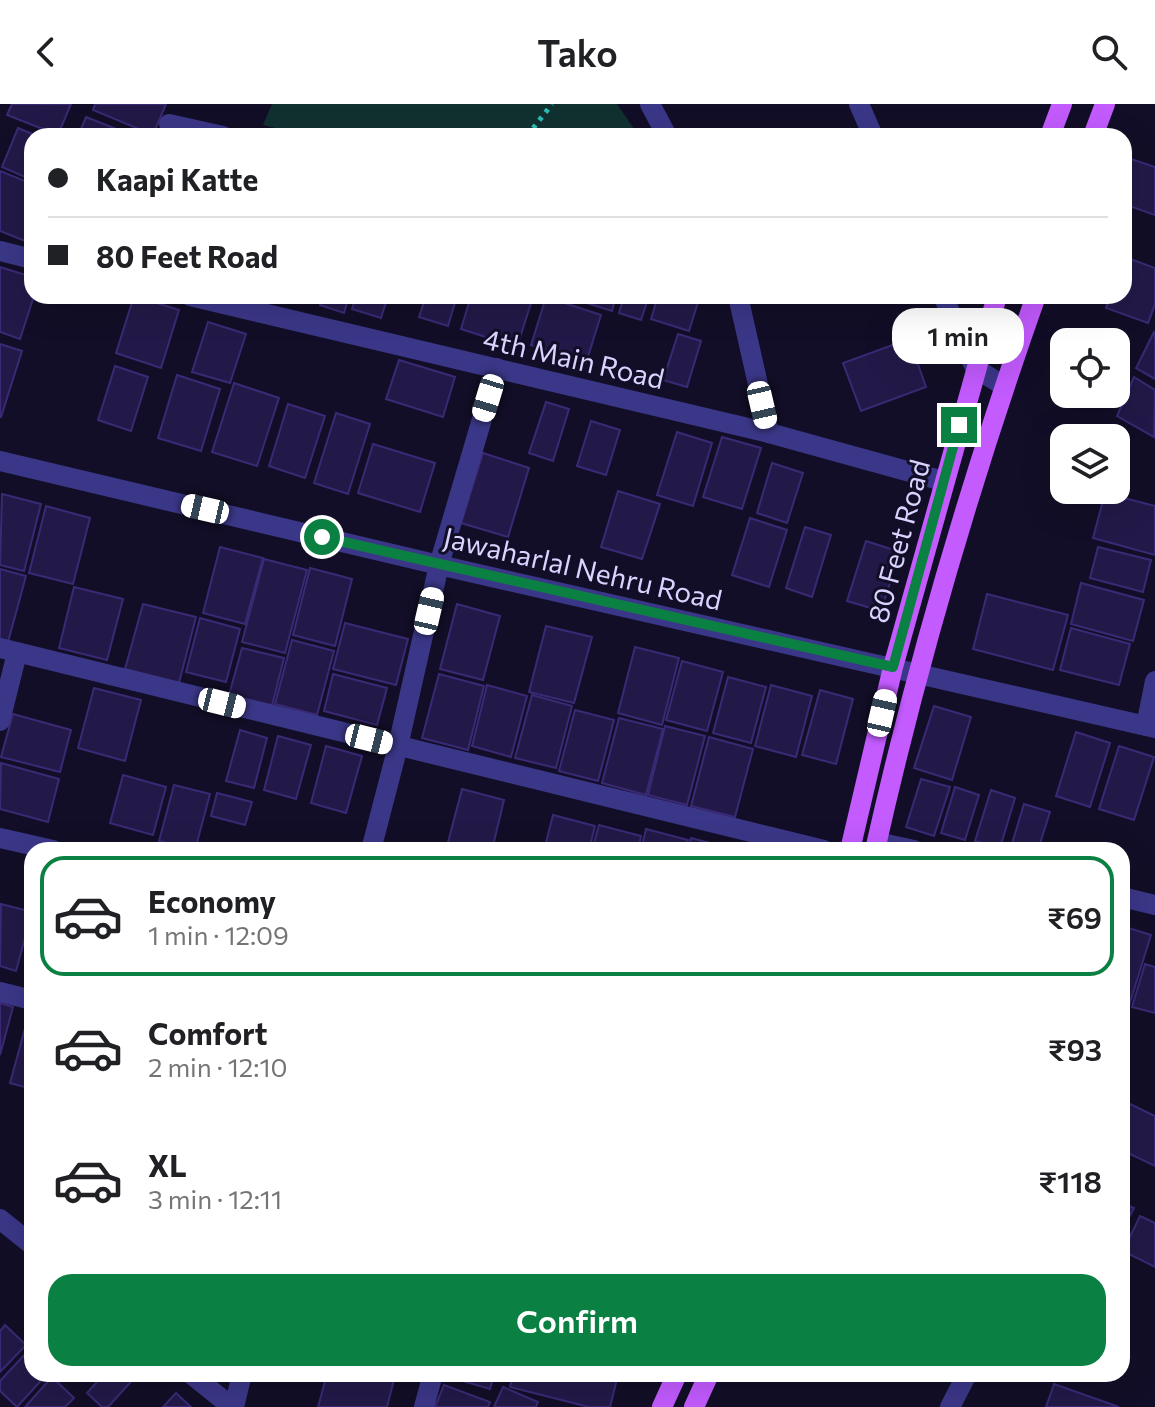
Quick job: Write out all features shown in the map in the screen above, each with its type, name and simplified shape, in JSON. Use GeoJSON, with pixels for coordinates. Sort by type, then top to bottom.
{"type":"FeatureCollection","features":[{"type":"Feature","properties":{"kind":"main road"},"geometry":{"type":"LineString","coordinates":[[1053,128],[1062,104]]}},
{"type":"Feature","properties":{"kind":"main road"},"geometry":{"type":"LineString","coordinates":[[1096,128],[1105,104]]}},
{"type":"Feature","properties":{"kind":"main road","name":"80 Feet Road"},"geometry":{"type":"LineString","coordinates":[[852,842],[893,667],[995,304]]}},
{"type":"Feature","properties":{"kind":"main road","name":"80 Feet Road"},"geometry":{"type":"LineString","coordinates":[[877,842],[920,673],[1004,386],[1033,304]]}},
{"type":"Feature","properties":{"kind":"main road"},"geometry":{"type":"LineString","coordinates":[[662,1407],[673,1382]]}},
{"type":"Feature","properties":{"kind":"main road"},"geometry":{"type":"LineString","coordinates":[[694,1407],[705,1382]]}},
{"type":"Feature","properties":{"kind":"street"},"geometry":{"type":"LineString","coordinates":[[167,128],[177,104]]}},
{"type":"Feature","properties":{"kind":"street"},"geometry":{"type":"LineString","coordinates":[[650,104],[663,128]]}},
{"type":"Feature","properties":{"kind":"street"},"geometry":{"type":"LineString","coordinates":[[859,104],[870,128]]}},
{"type":"Feature","properties":{"kind":"street"},"geometry":{"type":"LineString","coordinates":[[0,251],[24,257]]}},
{"type":"Feature","properties":{"kind":"street","name":"4th Main Road"},"geometry":{"type":"LineString","coordinates":[[224,304],[769,433],[943,481]]}},
{"type":"Feature","properties":{"kind":"street"},"geometry":{"type":"LineString","coordinates":[[740,304],[769,433]]}},
{"type":"Feature","properties":{"kind":"street"},"geometry":{"type":"LineString","coordinates":[[947,304],[975,368],[1004,386]]}},
{"type":"Feature","properties":{"kind":"street"},"geometry":{"type":"LineString","coordinates":[[373,842],[439,565],[497,368]]}},
{"type":"Feature","properties":{"kind":"street","name":"Jawaharlal Nehru Road"},"geometry":{"type":"LineString","coordinates":[[0,461],[1150,727]]}},
{"type":"Feature","properties":{"kind":"street"},"geometry":{"type":"LineString","coordinates":[[0,721],[8,650],[791,842]]}},
{"type":"Feature","properties":{"kind":"street"},"geometry":{"type":"LineString","coordinates":[[1150,727],[1155,681]]}},
{"type":"Feature","properties":{"kind":"street"},"geometry":{"type":"LineString","coordinates":[[0,838],[24,843]]}},
{"type":"Feature","properties":{"kind":"street"},"geometry":{"type":"LineString","coordinates":[[1130,899],[1155,905]]}},
{"type":"Feature","properties":{"kind":"street"},"geometry":{"type":"LineString","coordinates":[[0,992],[24,998]]}},
{"type":"Feature","properties":{"kind":"street"},"geometry":{"type":"LineString","coordinates":[[0,1219],[24,1238]]}},
{"type":"Feature","properties":{"kind":"street"},"geometry":{"type":"LineString","coordinates":[[201,1382],[233,1407],[240,1382]]}},
{"type":"Feature","properties":{"kind":"street"},"geometry":{"type":"LineString","coordinates":[[424,1407],[431,1382]]}},
{"type":"Feature","properties":{"kind":"street"},"geometry":{"type":"LineString","coordinates":[[950,1407],[963,1382]]}},
{"type":"Feature","properties":{"kind":"path"},"geometry":{"type":"LineString","coordinates":[[533,128],[552,104]]}},
{"type":"Feature","properties":{"kind":"green space"},"geometry":{"type":"Polygon","coordinates":[[[272,104],[617,104],[634,128],[275,128],[263,125],[272,104]]]}},
{"type":"Feature","properties":{"kind":"building"},"geometry":{"type":"Polygon","coordinates":[[[12,104],[71,104],[61,128],[40,128],[7,115],[12,104]]]}},
{"type":"Feature","properties":{"kind":"building"},"geometry":{"type":"Polygon","coordinates":[[[95,104],[166,104],[156,128],[136,128],[93,110],[95,104]]]}},
{"type":"Feature","properties":{"kind":"building"},"geometry":{"type":"Polygon","coordinates":[[[86,117],[114,128],[81,128],[86,117]]]}},
{"type":"Feature","properties":{"kind":"building"},"geometry":{"type":"Polygon","coordinates":[[[18,128],[24,131],[24,177],[2,167],[18,128]]]}},
{"type":"Feature","properties":{"kind":"building"},"geometry":{"type":"Polygon","coordinates":[[[1132,159],[1155,167],[1155,215],[1132,207],[1132,159]]]}},
{"type":"Feature","properties":{"kind":"building"},"geometry":{"type":"Polygon","coordinates":[[[0,171],[24,181],[24,241],[0,231],[0,171]]]}},
{"type":"Feature","properties":{"kind":"building"},"geometry":{"type":"Polygon","coordinates":[[[1132,260],[1155,268],[1155,304],[1148,323],[1106,308],[1107,304],[1132,304],[1132,260]]]}},
{"type":"Feature","properties":{"kind":"building"},"geometry":{"type":"Polygon","coordinates":[[[0,267],[24,274],[24,304],[31,304],[20,339],[0,332],[0,267]]]}},
{"type":"Feature","properties":{"kind":"building"},"geometry":{"type":"Polygon","coordinates":[[[131,304],[160,304],[179,310],[161,368],[116,353],[131,304]]]}},
{"type":"Feature","properties":{"kind":"building"},"geometry":{"type":"Polygon","coordinates":[[[320,304],[347,304],[344,313],[320,304]]]}},
{"type":"Feature","properties":{"kind":"building"},"geometry":{"type":"Polygon","coordinates":[[[354,304],[385,304],[381,318],[352,309],[354,304]]]}},
{"type":"Feature","properties":{"kind":"building"},"geometry":{"type":"Polygon","coordinates":[[[423,304],[455,304],[448,326],[419,317],[423,304]]]}},
{"type":"Feature","properties":{"kind":"building"},"geometry":{"type":"Polygon","coordinates":[[[469,304],[531,304],[517,347],[461,329],[469,304]]]}},
{"type":"Feature","properties":{"kind":"building"},"geometry":{"type":"Polygon","coordinates":[[[544,304],[567,304],[601,315],[586,363],[531,345],[544,304]]]}},
{"type":"Feature","properties":{"kind":"building"},"geometry":{"type":"Polygon","coordinates":[[[590,304],[614,304],[612,311],[590,304]]]}},
{"type":"Feature","properties":{"kind":"building"},"geometry":{"type":"Polygon","coordinates":[[[622,304],[646,304],[641,320],[619,313],[622,304]]]}},
{"type":"Feature","properties":{"kind":"building"},"geometry":{"type":"Polygon","coordinates":[[[656,304],[697,304],[689,331],[651,319],[656,304]]]}},
{"type":"Feature","properties":{"kind":"building"},"geometry":{"type":"Polygon","coordinates":[[[208,322],[246,334],[230,383],[192,372],[208,322]]]}},
{"type":"Feature","properties":{"kind":"building"},"geometry":{"type":"Polygon","coordinates":[[[1155,333],[1155,379],[1136,368],[1155,333]]]}},
{"type":"Feature","properties":{"kind":"building"},"geometry":{"type":"Polygon","coordinates":[[[678,334],[701,341],[687,387],[663,380],[678,334]]]}},
{"type":"Feature","properties":{"kind":"building"},"geometry":{"type":"Polygon","coordinates":[[[909,339],[926,387],[861,411],[843,363],[909,339]]]}},
{"type":"Feature","properties":{"kind":"building"},"geometry":{"type":"Polygon","coordinates":[[[0,344],[22,351],[1,417],[0,417],[0,344]]]}},
{"type":"Feature","properties":{"kind":"building"},"geometry":{"type":"Polygon","coordinates":[[[399,360],[455,377],[443,417],[386,399],[399,360]]]}},
{"type":"Feature","properties":{"kind":"building"},"geometry":{"type":"Polygon","coordinates":[[[115,366],[148,377],[131,431],[98,420],[115,366]]]}},
{"type":"Feature","properties":{"kind":"building"},"geometry":{"type":"Polygon","coordinates":[[[177,375],[220,389],[201,451],[158,438],[177,375]]]}},
{"type":"Feature","properties":{"kind":"building"},"geometry":{"type":"Polygon","coordinates":[[[1134,377],[1155,390],[1154,437],[1117,416],[1120,408],[1130,408],[1130,386],[1134,377]]]}},
{"type":"Feature","properties":{"kind":"building"},"geometry":{"type":"Polygon","coordinates":[[[234,383],[279,398],[257,466],[212,452],[234,383]]]}},
{"type":"Feature","properties":{"kind":"building"},"geometry":{"type":"Polygon","coordinates":[[[546,402],[569,409],[553,461],[529,453],[546,402]]]}},
{"type":"Feature","properties":{"kind":"building"},"geometry":{"type":"Polygon","coordinates":[[[288,404],[325,416],[305,478],[269,466],[288,404]]]}},
{"type":"Feature","properties":{"kind":"building"},"geometry":{"type":"Polygon","coordinates":[[[336,413],[370,424],[348,494],[314,483],[336,413]]]}},
{"type":"Feature","properties":{"kind":"building"},"geometry":{"type":"Polygon","coordinates":[[[591,421],[620,430],[606,475],[577,466],[591,421]]]}},
{"type":"Feature","properties":{"kind":"building"},"geometry":{"type":"Polygon","coordinates":[[[677,432],[712,443],[693,506],[657,495],[677,432]]]}},
{"type":"Feature","properties":{"kind":"building"},"geometry":{"type":"Polygon","coordinates":[[[722,437],[761,448],[742,509],[703,497],[722,437]]]}},
{"type":"Feature","properties":{"kind":"building"},"geometry":{"type":"Polygon","coordinates":[[[373,444],[435,463],[420,512],[358,493],[373,444]]]}},
{"type":"Feature","properties":{"kind":"building"},"geometry":{"type":"Polygon","coordinates":[[[483,453],[529,468],[508,537],[461,523],[483,453]]]}},
{"type":"Feature","properties":{"kind":"building"},"geometry":{"type":"Polygon","coordinates":[[[772,463],[803,473],[787,523],[757,513],[772,463]]]}},
{"type":"Feature","properties":{"kind":"building"},"geometry":{"type":"Polygon","coordinates":[[[618,491],[660,504],[642,559],[601,547],[618,491]]]}},
{"type":"Feature","properties":{"kind":"building"},"geometry":{"type":"Polygon","coordinates":[[[2,494],[41,504],[24,571],[0,565],[2,494]]]}},
{"type":"Feature","properties":{"kind":"building"},"geometry":{"type":"Polygon","coordinates":[[[1130,500],[1155,506],[1155,555],[1093,538],[1102,504],[1130,504],[1130,500]]]}},
{"type":"Feature","properties":{"kind":"building"},"geometry":{"type":"Polygon","coordinates":[[[46,506],[90,518],[73,584],[29,573],[46,506]]]}},
{"type":"Feature","properties":{"kind":"building"},"geometry":{"type":"Polygon","coordinates":[[[750,518],[787,530],[769,587],[732,575],[750,518]]]}},
{"type":"Feature","properties":{"kind":"building"},"geometry":{"type":"Polygon","coordinates":[[[805,527],[831,535],[812,597],[786,588],[805,527]]]}},
{"type":"Feature","properties":{"kind":"building"},"geometry":{"type":"Polygon","coordinates":[[[866,541],[900,552],[881,611],[847,601],[866,541]]]}},
{"type":"Feature","properties":{"kind":"building"},"geometry":{"type":"Polygon","coordinates":[[[220,547],[263,558],[245,624],[203,613],[220,547]]]}},
{"type":"Feature","properties":{"kind":"building"},"geometry":{"type":"Polygon","coordinates":[[[1098,547],[1151,560],[1143,592],[1090,578],[1098,547]]]}},
{"type":"Feature","properties":{"kind":"building"},"geometry":{"type":"Polygon","coordinates":[[[264,559],[307,570],[285,653],[242,642],[264,559]]]}},
{"type":"Feature","properties":{"kind":"building"},"geometry":{"type":"Polygon","coordinates":[[[310,568],[352,579],[335,646],[293,635],[310,568]]]}},
{"type":"Feature","properties":{"kind":"building"},"geometry":{"type":"Polygon","coordinates":[[[0,569],[26,576],[8,642],[0,640],[0,569]]]}},
{"type":"Feature","properties":{"kind":"building"},"geometry":{"type":"Polygon","coordinates":[[[1081,583],[1144,600],[1133,641],[1071,624],[1081,583]]]}},
{"type":"Feature","properties":{"kind":"building"},"geometry":{"type":"Polygon","coordinates":[[[74,587],[123,599],[107,660],[59,648],[74,587]]]}},
{"type":"Feature","properties":{"kind":"building"},"geometry":{"type":"Polygon","coordinates":[[[987,594],[1068,615],[1053,670],[973,649],[987,594]]]}},
{"type":"Feature","properties":{"kind":"building"},"geometry":{"type":"Polygon","coordinates":[[[143,604],[196,617],[179,683],[125,669],[143,604]]]}},
{"type":"Feature","properties":{"kind":"building"},"geometry":{"type":"Polygon","coordinates":[[[457,604],[500,616],[483,680],[440,669],[457,604]]]}},
{"type":"Feature","properties":{"kind":"building"},"geometry":{"type":"Polygon","coordinates":[[[200,618],[240,629],[226,682],[186,672],[200,618]]]}},
{"type":"Feature","properties":{"kind":"building"},"geometry":{"type":"Polygon","coordinates":[[[345,623],[408,639],[396,685],[333,669],[345,623]]]}},
{"type":"Feature","properties":{"kind":"building"},"geometry":{"type":"Polygon","coordinates":[[[546,626],[592,637],[574,703],[529,692],[546,626]]]}},
{"type":"Feature","properties":{"kind":"building"},"geometry":{"type":"Polygon","coordinates":[[[1071,628],[1130,644],[1119,685],[1060,670],[1071,628]]]}},
{"type":"Feature","properties":{"kind":"building"},"geometry":{"type":"Polygon","coordinates":[[[292,640],[334,651],[317,715],[275,704],[292,640]]]}},
{"type":"Feature","properties":{"kind":"building"},"geometry":{"type":"Polygon","coordinates":[[[635,647],[679,658],[662,725],[618,713],[635,647]]]}},
{"type":"Feature","properties":{"kind":"building"},"geometry":{"type":"Polygon","coordinates":[[[242,648],[284,658],[272,706],[229,695],[242,648]]]}},
{"type":"Feature","properties":{"kind":"building"},"geometry":{"type":"Polygon","coordinates":[[[682,661],[723,672],[707,731],[666,720],[682,661]]]}},
{"type":"Feature","properties":{"kind":"building"},"geometry":{"type":"Polygon","coordinates":[[[333,674],[387,688],[377,725],[324,711],[333,674]]]}},
{"type":"Feature","properties":{"kind":"building"},"geometry":{"type":"Polygon","coordinates":[[[439,674],[484,686],[468,750],[422,738],[439,674]]]}},
{"type":"Feature","properties":{"kind":"building"},"geometry":{"type":"Polygon","coordinates":[[[728,677],[766,687],[751,743],[713,733],[728,677]]]}},
{"type":"Feature","properties":{"kind":"building"},"geometry":{"type":"Polygon","coordinates":[[[487,685],[527,696],[511,757],[472,746],[487,685]]]}},
{"type":"Feature","properties":{"kind":"building"},"geometry":{"type":"Polygon","coordinates":[[[771,685],[812,696],[796,757],[755,746],[771,685]]]}},
{"type":"Feature","properties":{"kind":"building"},"geometry":{"type":"Polygon","coordinates":[[[94,688],[141,700],[125,761],[78,748],[94,688]]]}},
{"type":"Feature","properties":{"kind":"building"},"geometry":{"type":"Polygon","coordinates":[[[820,690],[853,699],[836,764],[802,755],[820,690]]]}},
{"type":"Feature","properties":{"kind":"building"},"geometry":{"type":"Polygon","coordinates":[[[532,695],[572,706],[556,768],[515,758],[532,695]]]}},
{"type":"Feature","properties":{"kind":"building"},"geometry":{"type":"Polygon","coordinates":[[[934,706],[971,717],[952,780],[914,768],[934,706]]]}},
{"type":"Feature","properties":{"kind":"building"},"geometry":{"type":"Polygon","coordinates":[[[575,710],[614,720],[598,781],[559,771],[575,710]]]}},
{"type":"Feature","properties":{"kind":"building"},"geometry":{"type":"Polygon","coordinates":[[[13,714],[71,730],[60,772],[1,757],[13,714]]]}},
{"type":"Feature","properties":{"kind":"building"},"geometry":{"type":"Polygon","coordinates":[[[619,718],[663,729],[646,795],[602,783],[619,718]]]}},
{"type":"Feature","properties":{"kind":"building"},"geometry":{"type":"Polygon","coordinates":[[[665,726],[705,736],[687,805],[648,795],[665,726]]]}},
{"type":"Feature","properties":{"kind":"building"},"geometry":{"type":"Polygon","coordinates":[[[240,730],[267,738],[254,788],[226,781],[240,730]]]}},
{"type":"Feature","properties":{"kind":"building"},"geometry":{"type":"Polygon","coordinates":[[[1076,732],[1110,743],[1090,807],[1056,796],[1076,732]]]}},
{"type":"Feature","properties":{"kind":"building"},"geometry":{"type":"Polygon","coordinates":[[[278,736],[311,745],[296,799],[264,790],[278,736]]]}},
{"type":"Feature","properties":{"kind":"building"},"geometry":{"type":"Polygon","coordinates":[[[709,737],[753,749],[735,817],[691,806],[709,737]]]}},
{"type":"Feature","properties":{"kind":"building"},"geometry":{"type":"Polygon","coordinates":[[[326,746],[362,756],[346,813],[311,803],[326,746]]]}},
{"type":"Feature","properties":{"kind":"building"},"geometry":{"type":"Polygon","coordinates":[[[1119,746],[1154,757],[1134,820],[1099,809],[1119,746]]]}},
{"type":"Feature","properties":{"kind":"building"},"geometry":{"type":"Polygon","coordinates":[[[1,763],[59,779],[48,822],[0,809],[1,763]]]}},
{"type":"Feature","properties":{"kind":"building"},"geometry":{"type":"Polygon","coordinates":[[[123,775],[166,787],[153,835],[110,823],[123,775]]]}},
{"type":"Feature","properties":{"kind":"building"},"geometry":{"type":"Polygon","coordinates":[[[921,779],[950,787],[934,836],[906,827],[921,779]]]}},
{"type":"Feature","properties":{"kind":"building"},"geometry":{"type":"Polygon","coordinates":[[[174,785],[210,794],[197,842],[159,841],[174,785]]]}},
{"type":"Feature","properties":{"kind":"building"},"geometry":{"type":"Polygon","coordinates":[[[955,787],[979,795],[965,840],[941,833],[955,787]]]}},
{"type":"Feature","properties":{"kind":"building"},"geometry":{"type":"Polygon","coordinates":[[[462,789],[504,800],[494,842],[448,842],[462,789]]]}},
{"type":"Feature","properties":{"kind":"building"},"geometry":{"type":"Polygon","coordinates":[[[991,790],[1015,798],[1002,842],[975,841],[991,790]]]}},
{"type":"Feature","properties":{"kind":"building"},"geometry":{"type":"Polygon","coordinates":[[[217,793],[252,802],[245,825],[211,816],[217,793]]]}},
{"type":"Feature","properties":{"kind":"building"},"geometry":{"type":"Polygon","coordinates":[[[1024,804],[1050,812],[1041,842],[1012,842],[1024,804]]]}},
{"type":"Feature","properties":{"kind":"building"},"geometry":{"type":"Polygon","coordinates":[[[553,815],[595,826],[591,842],[546,842],[553,815]]]}},
{"type":"Feature","properties":{"kind":"building"},"geometry":{"type":"Polygon","coordinates":[[[599,825],[641,836],[640,842],[594,842],[599,825]]]}},
{"type":"Feature","properties":{"kind":"building"},"geometry":{"type":"Polygon","coordinates":[[[646,829],[688,840],[687,842],[643,842],[646,829]]]}},
{"type":"Feature","properties":{"kind":"building"},"geometry":{"type":"Polygon","coordinates":[[[1,904],[24,910],[24,942],[16,971],[0,966],[1,904]]]}},
{"type":"Feature","properties":{"kind":"building"},"geometry":{"type":"Polygon","coordinates":[[[1130,928],[1151,935],[1130,1003],[1130,928]]]}},
{"type":"Feature","properties":{"kind":"building"},"geometry":{"type":"Polygon","coordinates":[[[1145,964],[1155,967],[1155,1013],[1132,1007],[1145,964]]]}},
{"type":"Feature","properties":{"kind":"building"},"geometry":{"type":"Polygon","coordinates":[[[0,1003],[13,1007],[0,1055],[0,1003]]]}},
{"type":"Feature","properties":{"kind":"building"},"geometry":{"type":"Polygon","coordinates":[[[24,1032],[24,1087],[10,1083],[24,1032]]]}},
{"type":"Feature","properties":{"kind":"building"},"geometry":{"type":"Polygon","coordinates":[[[1130,1104],[1155,1116],[1155,1166],[1130,1154],[1130,1104]]]}},
{"type":"Feature","properties":{"kind":"building"},"geometry":{"type":"Polygon","coordinates":[[[1140,1216],[1155,1223],[1155,1267],[1130,1254],[1130,1237],[1140,1216]]]}},
{"type":"Feature","properties":{"kind":"building"},"geometry":{"type":"Polygon","coordinates":[[[5,1325],[24,1343],[24,1347],[0,1372],[0,1331],[5,1325]]]}},
{"type":"Feature","properties":{"kind":"building"},"geometry":{"type":"Polygon","coordinates":[[[24,1355],[24,1382],[40,1382],[17,1407],[0,1391],[0,1381],[24,1355]]]}},
{"type":"Feature","properties":{"kind":"building"},"geometry":{"type":"Polygon","coordinates":[[[48,1382],[57,1382],[74,1398],[65,1407],[25,1407],[48,1382]]]}},
{"type":"Feature","properties":{"kind":"building"},"geometry":{"type":"Polygon","coordinates":[[[97,1382],[131,1382],[108,1407],[102,1407],[87,1393],[97,1382]]]}},
{"type":"Feature","properties":{"kind":"building"},"geometry":{"type":"Polygon","coordinates":[[[325,1382],[393,1382],[387,1407],[318,1407],[325,1382]]]}},
{"type":"Feature","properties":{"kind":"building"},"geometry":{"type":"Polygon","coordinates":[[[466,1382],[492,1382],[490,1389],[466,1382]]]}},
{"type":"Feature","properties":{"kind":"building"},"geometry":{"type":"Polygon","coordinates":[[[511,1382],[616,1382],[610,1407],[589,1407],[510,1387],[511,1382]]]}},
{"type":"Feature","properties":{"kind":"building"},"geometry":{"type":"Polygon","coordinates":[[[1054,1384],[1119,1407],[1046,1407],[1054,1384]]]}},
{"type":"Feature","properties":{"kind":"building"},"geometry":{"type":"Polygon","coordinates":[[[444,1385],[490,1402],[488,1407],[435,1407],[444,1385]]]}},
{"type":"Feature","properties":{"kind":"building"},"geometry":{"type":"Polygon","coordinates":[[[503,1387],[538,1402],[536,1407],[494,1407],[503,1387]]]}},
{"type":"Feature","properties":{"kind":"building"},"geometry":{"type":"Polygon","coordinates":[[[176,1393],[191,1407],[163,1407],[176,1393]]]}},
{"type":"Feature","properties":{"kind":"route"},"geometry":{"type":"LineString","coordinates":[[322,537],[893,667],[959,425]]}}]}
